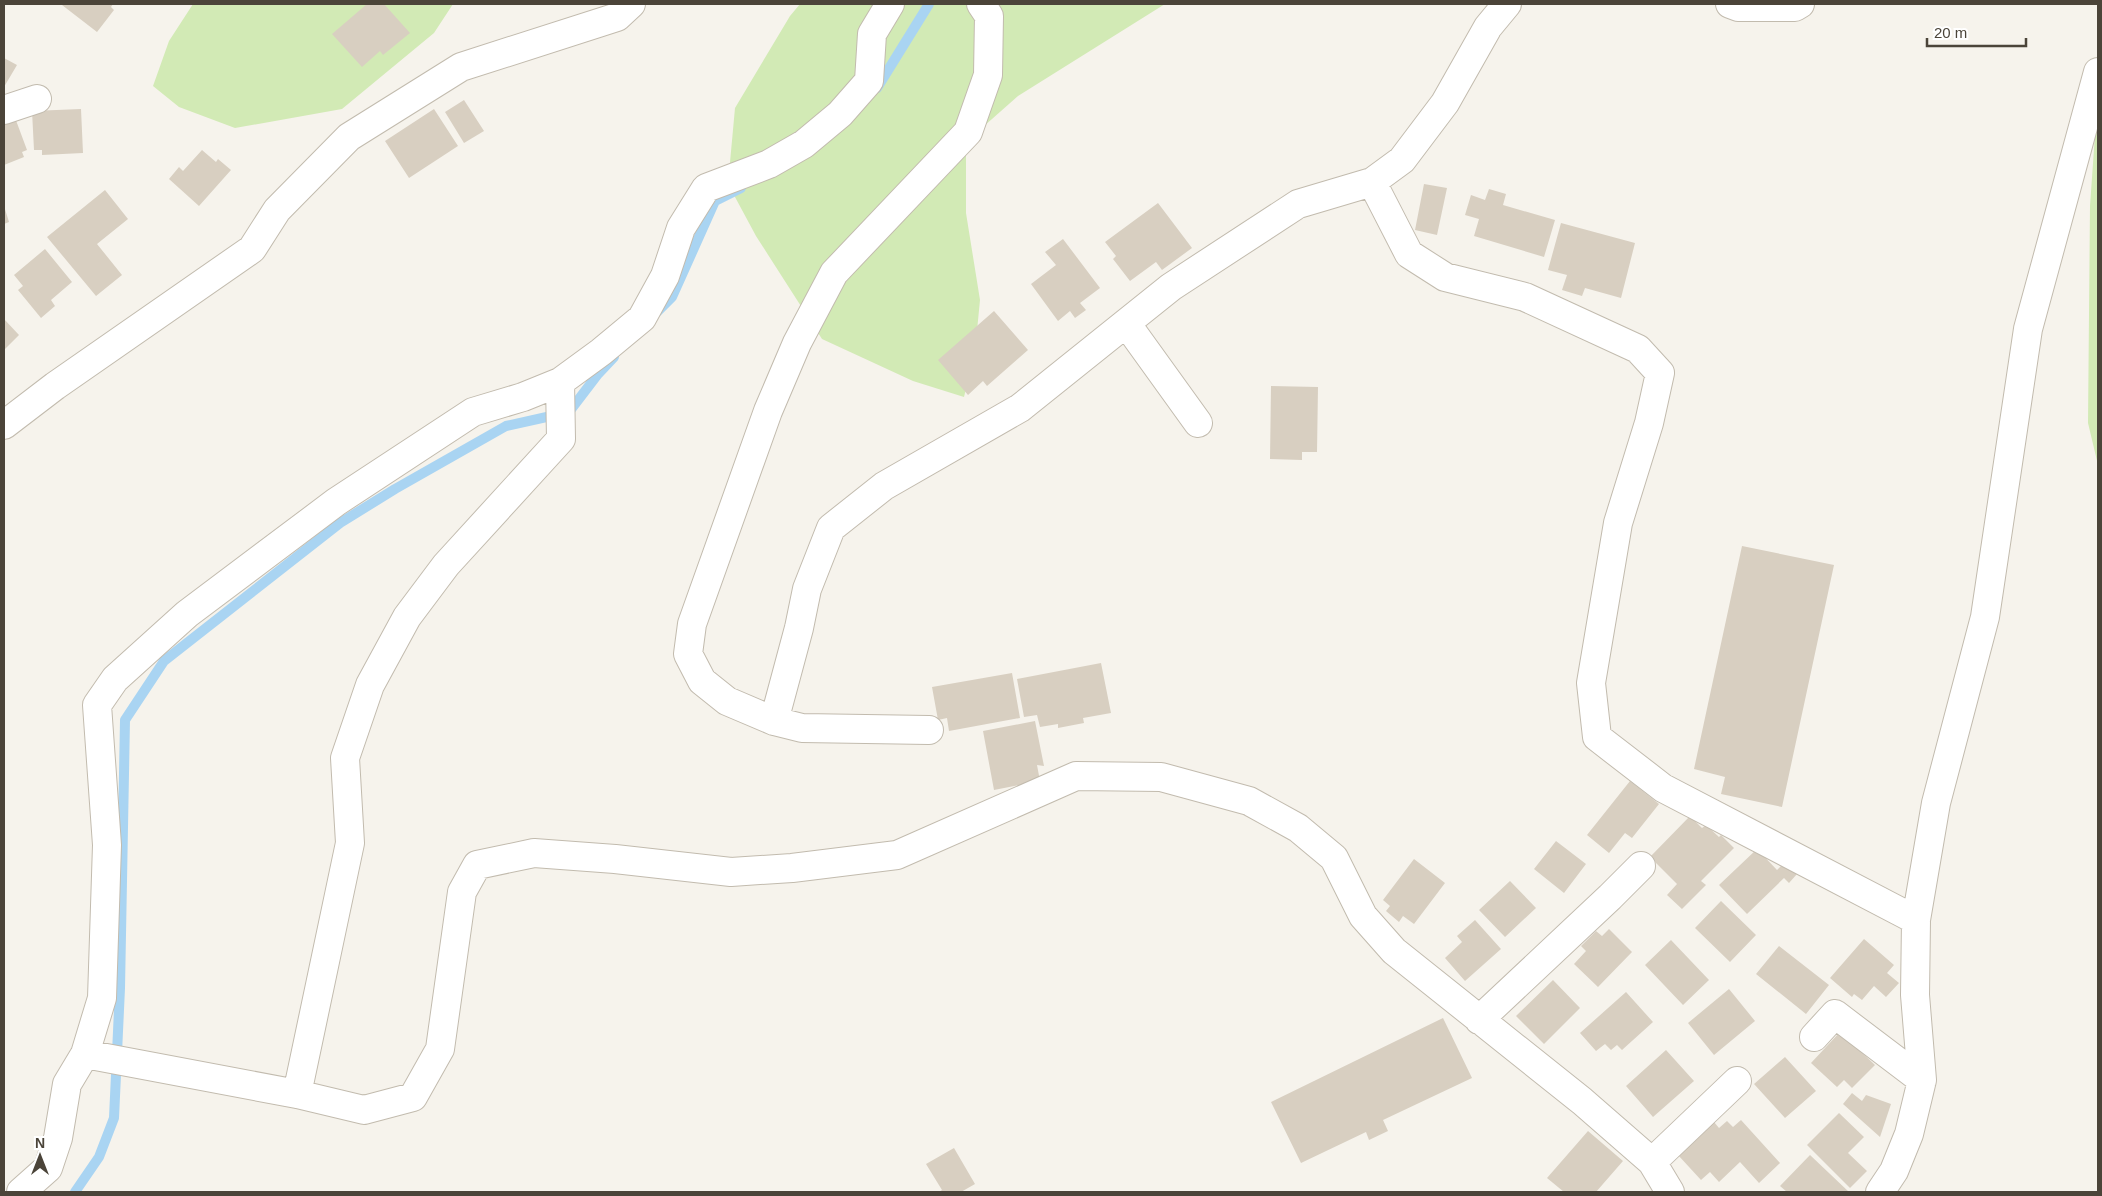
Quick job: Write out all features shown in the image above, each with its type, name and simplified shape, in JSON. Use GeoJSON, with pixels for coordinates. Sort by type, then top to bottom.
{"type":"FeatureCollection","features":[{"type":"Feature","properties":{"kind":"street"},"geometry":{"type":"LineString","coordinates":[[4,425],[55,386],[252,249],[278,210],[349,137],[461,67],[617,17],[631,4]]}},
{"type":"Feature","properties":{"kind":"street"},"geometry":{"type":"LineString","coordinates":[[21,1192],[48,1168],[58,1138],[67,1084],[95,1056],[102,998],[107,846],[97,705],[115,679],[188,614],[336,502],[473,412],[560,387],[642,318],[665,276],[681,228],[706,188],[769,164],[804,144],[840,114],[868,81],[872,34],[890,4]]}},
{"type":"Feature","properties":{"kind":"street"},"geometry":{"type":"LineString","coordinates":[[929,730],[802,728],[774,721],[727,701],[702,681],[688,654],[692,624],[768,411],[797,343],[834,273],[968,132],[988,75],[988,16],[981,4]]}},
{"type":"Feature","properties":{"kind":"street"},"geometry":{"type":"LineString","coordinates":[[774,721],[799,628],[807,589],[831,528],[884,486],[1020,408],[1171,287],[1298,204],[1372,182],[1402,160],[1445,103],[1488,27],[1507,4]]}},
{"type":"Feature","properties":{"kind":"street"},"geometry":{"type":"LineString","coordinates":[[1730,4],[1738,7],[1795,8],[1800,4]]}},
{"type":"Feature","properties":{"kind":"street"},"geometry":{"type":"LineString","coordinates":[[1880,1192],[1894,1171],[1909,1134],[1922,1080],[1915,995],[1916,920],[1936,803],[1985,617],[2028,329],[2098,72]]}},
{"type":"Feature","properties":{"kind":"street"},"geometry":{"type":"LineString","coordinates":[[4,110],[37,99]]}},
{"type":"Feature","properties":{"kind":"street"},"geometry":{"type":"LineString","coordinates":[[1372,182],[1409,254],[1445,277],[1525,297],[1638,349],[1660,372],[1649,423],[1618,522],[1591,683],[1597,736],[1663,788],[1916,920]]}},
{"type":"Feature","properties":{"kind":"street"},"geometry":{"type":"LineString","coordinates":[[1126,323],[1198,424]]}},
{"type":"Feature","properties":{"kind":"street"},"geometry":{"type":"LineString","coordinates":[[297,1094],[350,843],[345,758],[370,684],[407,617],[446,565],[561,439],[560,387]]}},
{"type":"Feature","properties":{"kind":"street"},"geometry":{"type":"LineString","coordinates":[[95,1056],[297,1094],[364,1110],[413,1097],[440,1049],[462,892],[477,865],[534,853],[615,859],[731,872],[792,868],[897,855],[1076,776],[1161,776],[1249,801],[1298,828],[1334,858],[1362,916],[1394,951],[1582,1101],[1652,1162],[1670,1192]]}},
{"type":"Feature","properties":{"kind":"street"},"geometry":{"type":"LineString","coordinates":[[1479,1020],[1640,866]]}},
{"type":"Feature","properties":{"kind":"street"},"geometry":{"type":"LineString","coordinates":[[1814,1036],[1835,1014],[1922,1080]]}},
{"type":"Feature","properties":{"kind":"street"},"geometry":{"type":"LineString","coordinates":[[1652,1162],[1738,1081]]}},
{"type":"Feature","properties":{"kind":"green space"},"geometry":{"type":"Polygon","coordinates":[[[193,4],[453,4],[434,33],[342,109],[235,128],[179,107],[153,86],[169,41],[193,4]]]}},
{"type":"Feature","properties":{"kind":"green space"},"geometry":{"type":"Polygon","coordinates":[[[800,4],[1165,4],[1018,96],[966,142],[966,213],[980,300],[975,351],[964,397],[913,381],[822,339],[756,236],[728,184],[735,108],[790,16],[800,4]]]}},
{"type":"Feature","properties":{"kind":"green space"},"geometry":{"type":"Polygon","coordinates":[[[2098,92],[2098,465],[2088,423],[2090,206],[2098,92]]]}},
{"type":"Feature","properties":{"kind":"building"},"geometry":{"type":"Polygon","coordinates":[[[63,4],[113,4],[111,7],[114,10],[97,32],[63,4]]]}},
{"type":"Feature","properties":{"kind":"building"},"geometry":{"type":"Polygon","coordinates":[[[367,4],[384,4],[410,33],[383,55],[380,51],[362,67],[332,34],[367,4]]]}},
{"type":"Feature","properties":{"kind":"building"},"geometry":{"type":"Polygon","coordinates":[[[4,58],[17,65],[4,87],[4,58]]]}},
{"type":"Feature","properties":{"kind":"building"},"geometry":{"type":"Polygon","coordinates":[[[464,100],[484,131],[464,143],[445,112],[464,100]]]}},
{"type":"Feature","properties":{"kind":"building"},"geometry":{"type":"Polygon","coordinates":[[[81,109],[83,153],[42,155],[42,150],[34,150],[32,111],[81,109]]]}},
{"type":"Feature","properties":{"kind":"building"},"geometry":{"type":"Polygon","coordinates":[[[434,109],[458,146],[409,178],[385,141],[434,109]]]}},
{"type":"Feature","properties":{"kind":"building"},"geometry":{"type":"Polygon","coordinates":[[[14,115],[27,150],[22,152],[24,157],[4,165],[4,119],[14,115]]]}},
{"type":"Feature","properties":{"kind":"building"},"geometry":{"type":"Polygon","coordinates":[[[202,150],[216,162],[218,159],[231,170],[199,206],[169,179],[179,167],[183,171],[202,150]]]}},
{"type":"Feature","properties":{"kind":"building"},"geometry":{"type":"Polygon","coordinates":[[[1424,184],[1447,188],[1437,235],[1415,230],[1424,184]]]}},
{"type":"Feature","properties":{"kind":"building"},"geometry":{"type":"Polygon","coordinates":[[[1489,189],[1506,194],[1503,205],[1555,220],[1544,257],[1474,236],[1479,219],[1465,215],[1471,195],[1485,200],[1489,189]]]}},
{"type":"Feature","properties":{"kind":"building"},"geometry":{"type":"Polygon","coordinates":[[[105,190],[128,219],[97,244],[122,275],[96,296],[47,237],[105,190]]]}},
{"type":"Feature","properties":{"kind":"building"},"geometry":{"type":"Polygon","coordinates":[[[1158,203],[1192,248],[1162,270],[1156,262],[1130,281],[1113,259],[1116,256],[1105,242],[1158,203]]]}},
{"type":"Feature","properties":{"kind":"building"},"geometry":{"type":"Polygon","coordinates":[[[4,206],[9,222],[4,224],[4,206]]]}},
{"type":"Feature","properties":{"kind":"building"},"geometry":{"type":"Polygon","coordinates":[[[1561,223],[1635,243],[1621,298],[1585,288],[1582,296],[1562,290],[1567,275],[1548,270],[1561,223]]]}},
{"type":"Feature","properties":{"kind":"building"},"geometry":{"type":"Polygon","coordinates":[[[1063,239],[1100,288],[1080,303],[1086,310],[1075,318],[1070,311],[1058,321],[1031,284],[1056,265],[1045,252],[1063,239]]]}},
{"type":"Feature","properties":{"kind":"building"},"geometry":{"type":"Polygon","coordinates":[[[45,249],[72,282],[51,300],[55,306],[41,318],[18,290],[23,286],[14,275],[45,249]]]}},
{"type":"Feature","properties":{"kind":"building"},"geometry":{"type":"Polygon","coordinates":[[[994,311],[1028,350],[987,386],[983,381],[968,395],[938,360],[994,311]]]}},
{"type":"Feature","properties":{"kind":"building"},"geometry":{"type":"Polygon","coordinates":[[[4,319],[19,335],[4,350],[4,319]]]}},
{"type":"Feature","properties":{"kind":"building"},"geometry":{"type":"Polygon","coordinates":[[[1271,386],[1318,387],[1317,452],[1302,452],[1302,460],[1270,459],[1271,386]]]}},
{"type":"Feature","properties":{"kind":"building"},"geometry":{"type":"Polygon","coordinates":[[[1742,546],[1834,565],[1782,807],[1721,794],[1725,777],[1694,769],[1742,546]]]}},
{"type":"Feature","properties":{"kind":"building"},"geometry":{"type":"Polygon","coordinates":[[[1101,663],[1111,713],[1083,718],[1084,723],[1058,728],[1058,724],[1040,727],[1037,715],[1024,717],[1017,679],[1101,663]]]}},
{"type":"Feature","properties":{"kind":"building"},"geometry":{"type":"Polygon","coordinates":[[[1012,673],[1020,718],[949,731],[947,718],[938,720],[932,687],[1012,673]]]}},
{"type":"Feature","properties":{"kind":"building"},"geometry":{"type":"Polygon","coordinates":[[[1035,721],[1044,766],[1037,765],[1040,781],[994,790],[983,731],[1035,721]]]}},
{"type":"Feature","properties":{"kind":"building"},"geometry":{"type":"Polygon","coordinates":[[[1630,781],[1659,804],[1632,838],[1625,833],[1609,853],[1587,835],[1630,781]]]}},
{"type":"Feature","properties":{"kind":"building"},"geometry":{"type":"Polygon","coordinates":[[[1690,816],[1702,828],[1706,825],[1719,837],[1721,835],[1734,848],[1701,881],[1706,885],[1682,909],[1667,895],[1677,884],[1650,857],[1690,816]]]}},
{"type":"Feature","properties":{"kind":"building"},"geometry":{"type":"Polygon","coordinates":[[[1556,841],[1586,864],[1564,893],[1534,869],[1556,841]]]}},
{"type":"Feature","properties":{"kind":"building"},"geometry":{"type":"Polygon","coordinates":[[[1757,849],[1777,870],[1785,862],[1797,874],[1789,883],[1784,878],[1747,914],[1719,885],[1757,849]]]}},
{"type":"Feature","properties":{"kind":"building"},"geometry":{"type":"Polygon","coordinates":[[[1414,859],[1445,883],[1414,924],[1403,916],[1399,922],[1386,911],[1390,906],[1383,900],[1414,859]]]}},
{"type":"Feature","properties":{"kind":"building"},"geometry":{"type":"Polygon","coordinates":[[[1510,881],[1536,908],[1505,937],[1479,910],[1510,881]]]}},
{"type":"Feature","properties":{"kind":"building"},"geometry":{"type":"Polygon","coordinates":[[[1721,901],[1756,935],[1730,962],[1695,928],[1721,901]]]}},
{"type":"Feature","properties":{"kind":"building"},"geometry":{"type":"Polygon","coordinates":[[[1475,920],[1501,949],[1465,981],[1445,958],[1462,942],[1457,936],[1475,920]]]}},
{"type":"Feature","properties":{"kind":"building"},"geometry":{"type":"Polygon","coordinates":[[[1609,929],[1632,952],[1598,987],[1574,964],[1586,951],[1581,946],[1596,931],[1602,936],[1609,929]]]}},
{"type":"Feature","properties":{"kind":"building"},"geometry":{"type":"Polygon","coordinates":[[[1864,939],[1894,965],[1887,973],[1899,983],[1886,997],[1874,986],[1862,1000],[1854,994],[1852,997],[1830,978],[1864,939]]]}},
{"type":"Feature","properties":{"kind":"building"},"geometry":{"type":"Polygon","coordinates":[[[1671,940],[1709,980],[1683,1005],[1645,965],[1671,940]]]}},
{"type":"Feature","properties":{"kind":"building"},"geometry":{"type":"Polygon","coordinates":[[[1779,946],[1829,985],[1806,1014],[1756,974],[1779,946]]]}},
{"type":"Feature","properties":{"kind":"building"},"geometry":{"type":"Polygon","coordinates":[[[1553,980],[1580,1008],[1544,1044],[1516,1016],[1553,980]]]}},
{"type":"Feature","properties":{"kind":"building"},"geometry":{"type":"Polygon","coordinates":[[[1729,989],[1755,1021],[1714,1055],[1688,1023],[1729,989]]]}},
{"type":"Feature","properties":{"kind":"building"},"geometry":{"type":"Polygon","coordinates":[[[1626,992],[1653,1022],[1622,1050],[1617,1045],[1611,1050],[1605,1044],[1596,1051],[1580,1033],[1626,992]]]}},
{"type":"Feature","properties":{"kind":"building"},"geometry":{"type":"Polygon","coordinates":[[[1443,1018],[1472,1078],[1383,1120],[1388,1131],[1369,1140],[1366,1132],[1301,1163],[1271,1102],[1443,1018]]]}},
{"type":"Feature","properties":{"kind":"building"},"geometry":{"type":"Polygon","coordinates":[[[1840,1032],[1875,1065],[1852,1088],[1844,1080],[1837,1087],[1811,1063],[1840,1032]]]}},
{"type":"Feature","properties":{"kind":"building"},"geometry":{"type":"Polygon","coordinates":[[[1666,1050],[1694,1081],[1653,1117],[1626,1086],[1666,1050]]]}},
{"type":"Feature","properties":{"kind":"building"},"geometry":{"type":"Polygon","coordinates":[[[1785,1057],[1816,1091],[1785,1118],[1754,1084],[1785,1057]]]}},
{"type":"Feature","properties":{"kind":"building"},"geometry":{"type":"Polygon","coordinates":[[[1852,1093],[1862,1101],[1866,1095],[1891,1104],[1880,1137],[1843,1104],[1852,1093]]]}},
{"type":"Feature","properties":{"kind":"building"},"geometry":{"type":"Polygon","coordinates":[[[1839,1113],[1864,1137],[1848,1153],[1867,1171],[1850,1188],[1807,1145],[1839,1113]]]}},
{"type":"Feature","properties":{"kind":"building"},"geometry":{"type":"Polygon","coordinates":[[[1741,1120],[1780,1163],[1759,1183],[1740,1162],[1719,1182],[1710,1172],[1701,1180],[1678,1155],[1714,1122],[1719,1128],[1727,1121],[1733,1127],[1741,1120]]]}},
{"type":"Feature","properties":{"kind":"building"},"geometry":{"type":"Polygon","coordinates":[[[1588,1131],[1623,1161],[1596,1192],[1564,1192],[1547,1178],[1588,1131]]]}},
{"type":"Feature","properties":{"kind":"building"},"geometry":{"type":"Polygon","coordinates":[[[954,1148],[975,1184],[961,1192],[939,1192],[942,1190],[926,1164],[954,1148]]]}},
{"type":"Feature","properties":{"kind":"building"},"geometry":{"type":"Polygon","coordinates":[[[1810,1155],[1849,1192],[1787,1192],[1780,1186],[1810,1155]]]}},
{"type":"Feature","properties":{"kind":"waterway"},"geometry":{"type":"LineString","coordinates":[[877,88],[929,4]]}},
{"type":"Feature","properties":{"kind":"waterway"},"geometry":{"type":"LineString","coordinates":[[657,312],[672,297],[715,201],[741,188]]}},
{"type":"Feature","properties":{"kind":"waterway"},"geometry":{"type":"LineString","coordinates":[[75,1192],[99,1157],[114,1118],[120,988],[125,720],[164,661],[340,523],[395,489],[506,426],[569,412],[598,374],[614,357]]}}]}
